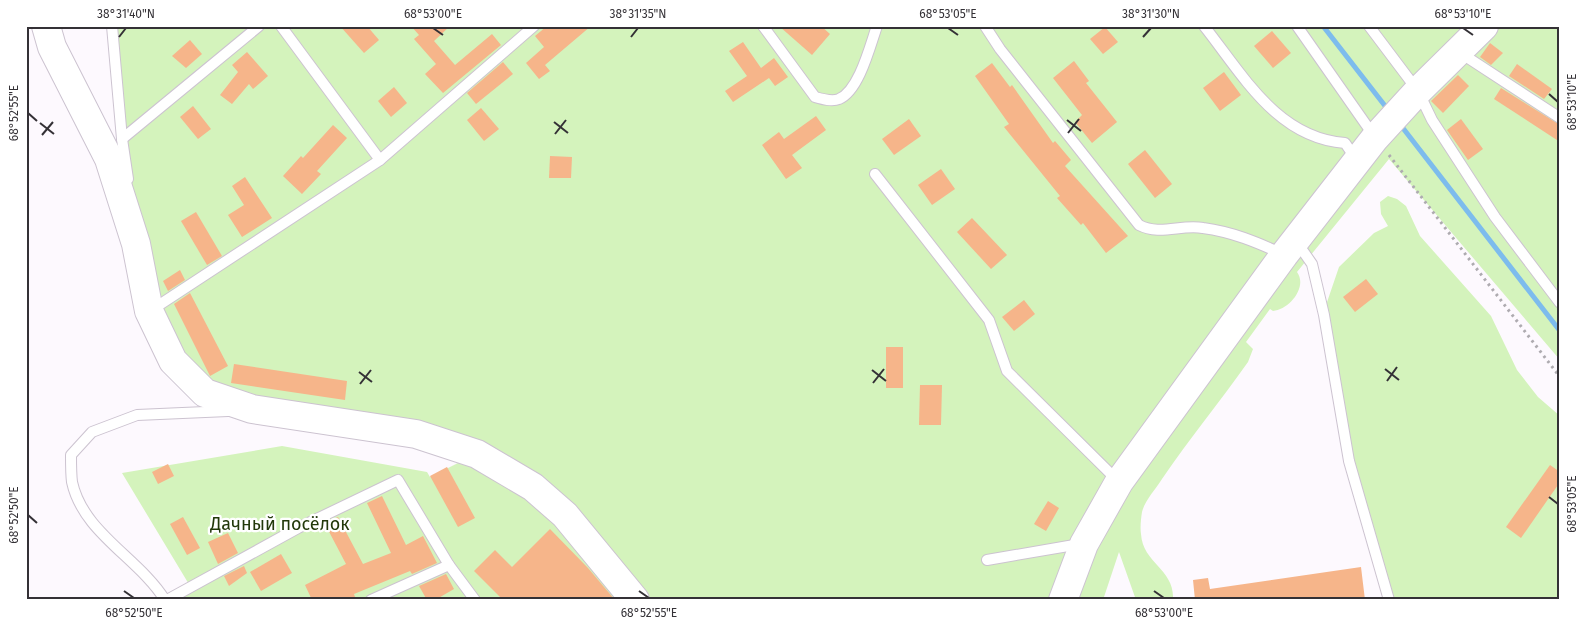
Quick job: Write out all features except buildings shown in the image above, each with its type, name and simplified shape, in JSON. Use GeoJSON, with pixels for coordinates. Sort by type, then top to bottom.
{"type":"FeatureCollection","features":[{"type":"Feature","properties":{"kind":"street"},"geometry":{"type":"LineString","coordinates":[[46,26],[52,47],[109,158],[136,244],[149,311],[173,361],[205,393],[252,410],[416,434],[477,454],[533,487],[565,515],[635,600]]}},
{"type":"Feature","properties":{"kind":"street"},"geometry":{"type":"LineString","coordinates":[[1063,600],[1084,544],[1119,482],[1290,248],[1380,133],[1411,98],[1484,26]]}},
{"type":"Feature","properties":{"kind":"lane"},"geometry":{"type":"LineString","coordinates":[[112,26],[122,139],[149,311],[380,160],[534,26]]}},
{"type":"Feature","properties":{"kind":"lane"},"geometry":{"type":"LineString","coordinates":[[122,139],[259,26]]}},
{"type":"Feature","properties":{"kind":"lane"},"geometry":{"type":"LineString","coordinates":[[281,26],[380,160]]}},
{"type":"Feature","properties":{"kind":"lane"},"geometry":{"type":"LineString","coordinates":[[763,26],[815,97],[824,100],[839,99],[855,84],[877,26]]}},
{"type":"Feature","properties":{"kind":"lane"},"geometry":{"type":"LineString","coordinates":[[985,26],[1000,49],[1139,225],[1149,230],[1201,227],[1241,235],[1290,248],[1312,264],[1324,314],[1349,461],[1389,600]]}},
{"type":"Feature","properties":{"kind":"lane"},"geometry":{"type":"LineString","coordinates":[[1204,26],[1265,103],[1283,119],[1301,131],[1326,142],[1345,143],[1357,160]]}},
{"type":"Feature","properties":{"kind":"lane"},"geometry":{"type":"LineString","coordinates":[[1297,26],[1380,133]]}},
{"type":"Feature","properties":{"kind":"lane"},"geometry":{"type":"LineString","coordinates":[[1369,26],[1411,98],[1432,120],[1495,217],[1560,303]]}},
{"type":"Feature","properties":{"kind":"lane"},"geometry":{"type":"LineString","coordinates":[[1458,51],[1560,118]]}},
{"type":"Feature","properties":{"kind":"lane"},"geometry":{"type":"LineString","coordinates":[[876,174],[988,320],[1007,371],[1119,482]]}},
{"type":"Feature","properties":{"kind":"lane"},"geometry":{"type":"LineString","coordinates":[[252,410],[137,415],[92,432],[71,455],[72,483],[84,510],[115,547],[156,585],[166,600],[298,528],[398,480],[449,565],[475,600]]}},
{"type":"Feature","properties":{"kind":"lane"},"geometry":{"type":"LineString","coordinates":[[986,560],[1084,544]]}},
{"type":"Feature","properties":{"kind":"lane"},"geometry":{"type":"LineString","coordinates":[[371,600],[449,565]]}},
{"type":"Feature","properties":{"kind":"path"},"geometry":{"type":"LineString","coordinates":[[1380,133],[1560,377]]}},
{"type":"Feature","properties":{"kind":"green space","name":"Дачный посёлок"},"geometry":{"type":"Polygon","coordinates":[[[112,26],[1560,26],[1560,360],[1389,159],[1297,272],[1300,284],[1295,297],[1279,310],[1273,311],[1270,309],[1246,342],[1253,349],[1248,362],[1183,449],[1146,503],[1142,512],[1141,523],[1143,544],[1147,553],[1169,581],[1173,600],[1136,600],[1119,552],[1103,600],[177,600],[193,591],[122,473],[282,446],[427,472],[430,477],[476,454],[205,393],[149,311],[122,139],[112,26]]]}},
{"type":"Feature","properties":{"kind":"green space"},"geometry":{"type":"Polygon","coordinates":[[[1388,196],[1397,199],[1406,206],[1420,236],[1491,316],[1517,370],[1538,397],[1560,416],[1560,600],[1393,600],[1356,486],[1325,308],[1339,267],[1374,233],[1388,226],[1381,214],[1380,202],[1388,196]]]}},
{"type":"Feature","properties":{"kind":"waterway"},"geometry":{"type":"LineString","coordinates":[[1323,26],[1389,111]]}},
{"type":"Feature","properties":{"kind":"waterway"},"geometry":{"type":"LineString","coordinates":[[1399,123],[1560,331]]}}]}
